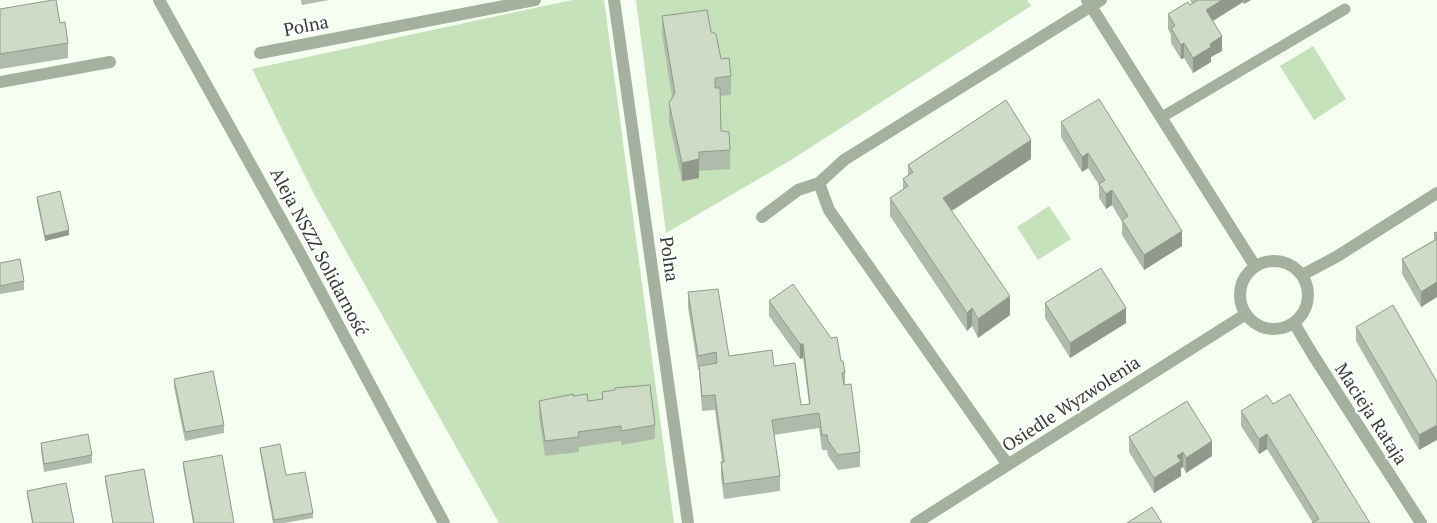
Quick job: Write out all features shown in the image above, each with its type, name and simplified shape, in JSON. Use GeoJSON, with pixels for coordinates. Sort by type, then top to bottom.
{"type":"FeatureCollection","features":[{"type":"Feature","properties":{"kind":"street","name":"Aleja NSZZ Solidarność"},"geometry":{"type":"LineString","coordinates":[[159,0],[297,247],[444,523]]}},
{"type":"Feature","properties":{"kind":"street","name":"Polna"},"geometry":{"type":"LineString","coordinates":[[260,53],[535,0]]}},
{"type":"Feature","properties":{"kind":"street","name":"Polna"},"geometry":{"type":"LineString","coordinates":[[614,0],[688,523]]}},
{"type":"Feature","properties":{"kind":"street"},"geometry":{"type":"LineString","coordinates":[[762,216],[798,190],[819,183],[844,160],[1093,2],[1255,266]]}},
{"type":"Feature","properties":{"kind":"street"},"geometry":{"type":"LineString","coordinates":[[0,82],[110,62]]}},
{"type":"Feature","properties":{"kind":"street"},"geometry":{"type":"LineString","coordinates":[[819,183],[829,210],[1008,465]]}},
{"type":"Feature","properties":{"kind":"street"},"geometry":{"type":"LineString","coordinates":[[1302,275],[1336,257],[1437,193]]}},
{"type":"Feature","properties":{"kind":"street"},"geometry":{"type":"LineString","coordinates":[[1268,261],[1280,261],[1293,266],[1302,275],[1308,287],[1308,300],[1303,313],[1294,323],[1282,328],[1268,328],[1255,323],[1246,314],[1241,301],[1241,288],[1246,276],[1255,266],[1268,261]]}},
{"type":"Feature","properties":{"kind":"street","name":"Osiedle Wyzwolenia"},"geometry":{"type":"LineString","coordinates":[[916,523],[1246,314]]}},
{"type":"Feature","properties":{"kind":"street","name":"Macieja Rataja"},"geometry":{"type":"LineString","coordinates":[[1294,323],[1420,523]]}},
{"type":"Feature","properties":{"kind":"lane"},"geometry":{"type":"LineString","coordinates":[[1162,117],[1345,9]]}},
{"type":"Feature","properties":{"kind":"green space"},"geometry":{"type":"Polygon","coordinates":[[[572,0],[604,0],[674,523],[499,523],[315,196],[252,69],[572,0]]]}},
{"type":"Feature","properties":{"kind":"green space"},"geometry":{"type":"Polygon","coordinates":[[[636,0],[1027,0],[1031,6],[791,160],[666,233],[636,0]]]}},
{"type":"Feature","properties":{"kind":"green space"},"geometry":{"type":"Polygon","coordinates":[[[1313,46],[1346,99],[1314,120],[1280,66],[1313,46]]]}},
{"type":"Feature","properties":{"kind":"green space"},"geometry":{"type":"Polygon","coordinates":[[[1049,206],[1071,239],[1038,260],[1017,227],[1049,206]]]}},
{"type":"Feature","properties":{"kind":"building"},"geometry":{"type":"Polygon","coordinates":[[[56,0],[60,23],[65,22],[68,43],[0,54],[0,9],[56,0]]]}},
{"type":"Feature","properties":{"kind":"building"},"geometry":{"type":"Polygon","coordinates":[[[1198,0],[1222,0],[1206,10],[1222,36],[1210,44],[1211,47],[1193,58],[1184,43],[1181,45],[1171,28],[1175,26],[1168,14],[1188,2],[1190,5],[1198,0]]]}},
{"type":"Feature","properties":{"kind":"building"},"geometry":{"type":"Polygon","coordinates":[[[707,10],[711,32],[716,34],[721,59],[729,58],[731,76],[715,78],[715,88],[720,88],[721,131],[729,132],[730,150],[699,152],[699,159],[682,163],[669,103],[675,93],[662,16],[707,10]]]}},
{"type":"Feature","properties":{"kind":"building"},"geometry":{"type":"Polygon","coordinates":[[[1099,99],[1182,231],[1144,255],[1122,220],[1128,216],[1112,190],[1106,194],[1099,184],[1105,180],[1088,153],[1082,157],[1061,122],[1099,99]]]}},
{"type":"Feature","properties":{"kind":"building"},"geometry":{"type":"Polygon","coordinates":[[[1006,100],[1031,140],[943,198],[1010,296],[978,319],[972,308],[967,313],[890,198],[908,186],[903,179],[913,172],[908,165],[1006,100]]]}},
{"type":"Feature","properties":{"kind":"building"},"geometry":{"type":"Polygon","coordinates":[[[60,191],[69,230],[45,236],[37,197],[60,191]]]}},
{"type":"Feature","properties":{"kind":"building"},"geometry":{"type":"Polygon","coordinates":[[[1437,239],[1437,282],[1421,292],[1402,259],[1437,239]]]}},
{"type":"Feature","properties":{"kind":"building"},"geometry":{"type":"Polygon","coordinates":[[[20,259],[24,281],[0,286],[0,263],[20,259]]]}},
{"type":"Feature","properties":{"kind":"building"},"geometry":{"type":"Polygon","coordinates":[[[1101,268],[1126,308],[1070,343],[1045,303],[1101,268]]]}},
{"type":"Feature","properties":{"kind":"building"},"geometry":{"type":"Polygon","coordinates":[[[793,284],[831,338],[837,337],[845,373],[842,373],[844,385],[851,384],[860,452],[838,455],[828,441],[827,435],[822,435],[819,413],[772,420],[780,476],[724,484],[721,462],[724,462],[715,395],[702,396],[699,366],[717,363],[716,352],[698,356],[688,292],[718,289],[729,356],[772,350],[774,366],[795,363],[801,405],[810,404],[803,344],[800,344],[769,301],[793,284]]]}},
{"type":"Feature","properties":{"kind":"building"},"geometry":{"type":"Polygon","coordinates":[[[1393,305],[1437,382],[1437,425],[1419,435],[1356,327],[1393,305]]]}},
{"type":"Feature","properties":{"kind":"building"},"geometry":{"type":"Polygon","coordinates":[[[213,371],[224,425],[185,432],[174,379],[213,371]]]}},
{"type":"Feature","properties":{"kind":"building"},"geometry":{"type":"Polygon","coordinates":[[[650,385],[655,425],[621,431],[621,426],[578,432],[579,437],[545,441],[539,401],[573,394],[573,396],[587,394],[588,401],[603,399],[602,392],[615,390],[615,388],[650,385]]]}},
{"type":"Feature","properties":{"kind":"building"},"geometry":{"type":"Polygon","coordinates":[[[1290,394],[1370,523],[1312,523],[1319,519],[1267,434],[1259,439],[1241,411],[1267,395],[1273,404],[1290,394]]]}},
{"type":"Feature","properties":{"kind":"building"},"geometry":{"type":"Polygon","coordinates":[[[1187,401],[1212,441],[1186,458],[1183,452],[1177,456],[1181,461],[1154,478],[1129,437],[1187,401]]]}},
{"type":"Feature","properties":{"kind":"building"},"geometry":{"type":"Polygon","coordinates":[[[88,434],[92,455],[44,464],[41,443],[88,434]]]}},
{"type":"Feature","properties":{"kind":"building"},"geometry":{"type":"Polygon","coordinates":[[[280,444],[286,475],[305,472],[313,513],[274,520],[260,448],[280,444]]]}},
{"type":"Feature","properties":{"kind":"building"},"geometry":{"type":"Polygon","coordinates":[[[222,455],[234,523],[194,523],[183,462],[222,455]]]}},
{"type":"Feature","properties":{"kind":"building"},"geometry":{"type":"Polygon","coordinates":[[[144,469],[154,523],[113,523],[105,476],[144,469]]]}},
{"type":"Feature","properties":{"kind":"building"},"geometry":{"type":"Polygon","coordinates":[[[66,483],[74,523],[33,523],[27,491],[66,483]]]}},
{"type":"Feature","properties":{"kind":"building"},"geometry":{"type":"Polygon","coordinates":[[[1152,507],[1162,523],[1127,523],[1152,507]]]}}]}
